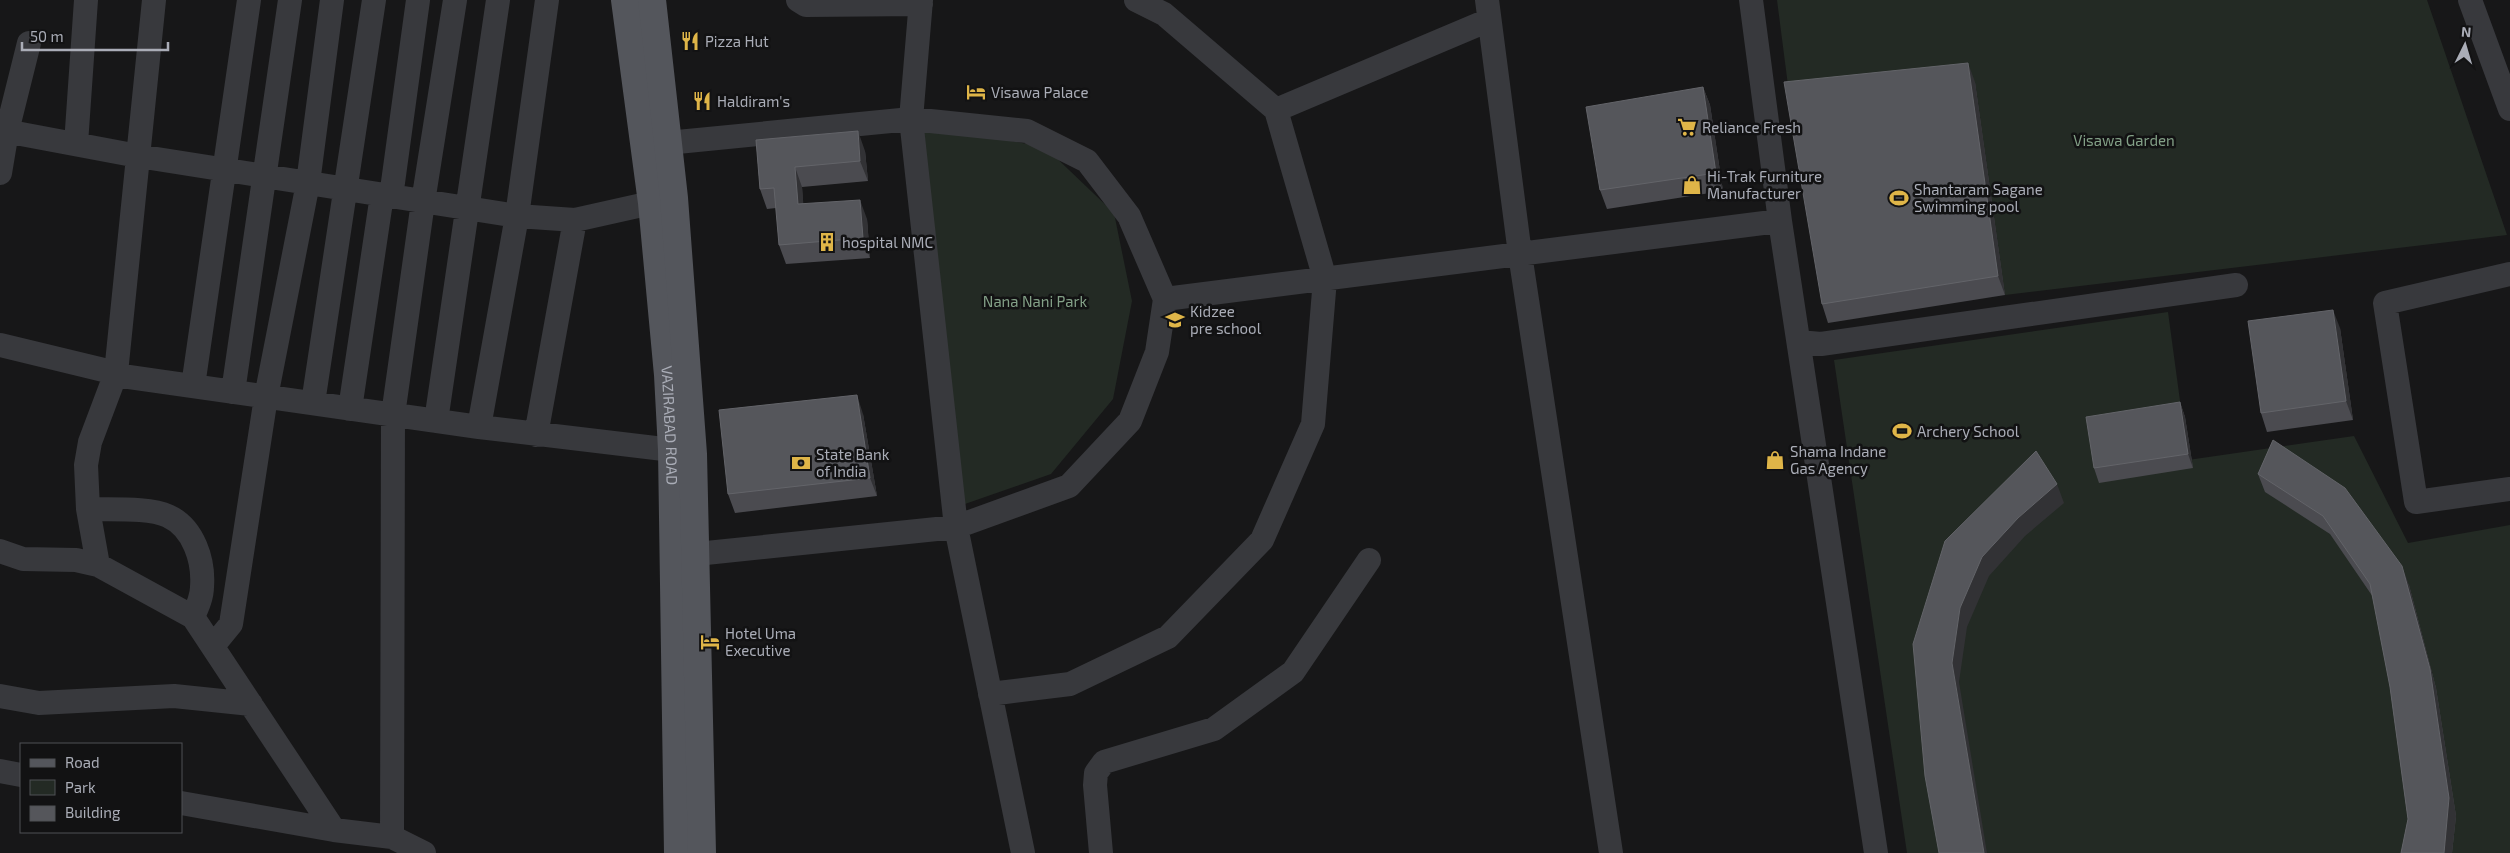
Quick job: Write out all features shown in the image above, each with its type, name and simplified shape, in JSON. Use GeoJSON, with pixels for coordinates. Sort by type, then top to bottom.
{"type":"FeatureCollection","features":[{"type":"Feature","properties":{"kind":"main road","name":"VAZIRABAD ROAD"},"geometry":{"type":"LineString","coordinates":[[625,0],[663,200],[693,454],[684,555],[678,853]]}},
{"type":"Feature","properties":{"kind":"main road","name":"VAZIRABAD ROAD"},"geometry":{"type":"LineString","coordinates":[[652,0],[667,143],[663,200],[668,375],[672,450],[684,555],[702,853]]}},
{"type":"Feature","properties":{"kind":"street"},"geometry":{"type":"LineString","coordinates":[[76,144],[86,0]]}},
{"type":"Feature","properties":{"kind":"street"},"geometry":{"type":"LineString","coordinates":[[98,565],[88,509],[86,465],[90,442],[115,374],[154,0]]}},
{"type":"Feature","properties":{"kind":"street"},"geometry":{"type":"LineString","coordinates":[[193,386],[249,0]]}},
{"type":"Feature","properties":{"kind":"street"},"geometry":{"type":"LineString","coordinates":[[233,392],[290,0]]}},
{"type":"Feature","properties":{"kind":"street"},"geometry":{"type":"LineString","coordinates":[[213,646],[231,624],[266,397],[308,183],[332,0]]}},
{"type":"Feature","properties":{"kind":"street"},"geometry":{"type":"LineString","coordinates":[[312,404],[347,188],[374,0]]}},
{"type":"Feature","properties":{"kind":"street"},"geometry":{"type":"LineString","coordinates":[[350,409],[387,196],[418,0]]}},
{"type":"Feature","properties":{"kind":"street"},"geometry":{"type":"LineString","coordinates":[[392,837],[394,415],[423,202],[455,0]]}},
{"type":"Feature","properties":{"kind":"street"},"geometry":{"type":"LineString","coordinates":[[436,421],[469,208],[498,0]]}},
{"type":"Feature","properties":{"kind":"street"},"geometry":{"type":"LineString","coordinates":[[479,427],[517,216],[547,0]]}},
{"type":"Feature","properties":{"kind":"street"},"geometry":{"type":"LineString","coordinates":[[798,0],[806,5],[921,2],[911,119],[956,527],[1023,853]]}},
{"type":"Feature","properties":{"kind":"street"},"geometry":{"type":"LineString","coordinates":[[990,694],[1070,684],[1168,637],[1262,540],[1313,424],[1325,279],[1276,110],[1164,14],[1136,0]]}},
{"type":"Feature","properties":{"kind":"street"},"geometry":{"type":"LineString","coordinates":[[1751,0],[1780,221],[1876,853]]}},
{"type":"Feature","properties":{"kind":"street"},"geometry":{"type":"LineString","coordinates":[[2470,0],[2510,109]]}},
{"type":"Feature","properties":{"kind":"street"},"geometry":{"type":"LineString","coordinates":[[1276,110],[1488,10],[1520,254],[1611,853]]}},
{"type":"Feature","properties":{"kind":"street"},"geometry":{"type":"LineString","coordinates":[[0,173],[4,130],[29,43]]}},
{"type":"Feature","properties":{"kind":"street"},"geometry":{"type":"LineString","coordinates":[[667,143],[911,119],[1027,131],[1087,161],[1129,216],[1165,299],[1157,352],[1130,421],[1069,486],[956,527],[684,555]]}},
{"type":"Feature","properties":{"kind":"street"},"geometry":{"type":"LineString","coordinates":[[4,130],[138,156],[517,216],[575,220],[663,200]]}},
{"type":"Feature","properties":{"kind":"street"},"geometry":{"type":"LineString","coordinates":[[536,435],[575,220]]}},
{"type":"Feature","properties":{"kind":"street"},"geometry":{"type":"LineString","coordinates":[[1165,299],[1780,221]]}},
{"type":"Feature","properties":{"kind":"street"},"geometry":{"type":"LineString","coordinates":[[2510,274],[2385,303],[2416,502],[2510,489]]}},
{"type":"Feature","properties":{"kind":"street"},"geometry":{"type":"LineString","coordinates":[[1799,342],[1821,344],[2236,285]]}},
{"type":"Feature","properties":{"kind":"street"},"geometry":{"type":"LineString","coordinates":[[0,344],[115,374],[536,435],[672,450]]}},
{"type":"Feature","properties":{"kind":"street"},"geometry":{"type":"LineString","coordinates":[[88,509],[152,512],[167,515],[181,525],[193,539],[200,562],[202,588],[193,616]]}},
{"type":"Feature","properties":{"kind":"street"},"geometry":{"type":"LineString","coordinates":[[0,551],[23,559],[76,560],[98,565],[193,616],[334,830]]}},
{"type":"Feature","properties":{"kind":"street"},"geometry":{"type":"LineString","coordinates":[[1102,853],[1096,773],[1104,762],[1214,729],[1293,672],[1369,560]]}},
{"type":"Feature","properties":{"kind":"street"},"geometry":{"type":"LineString","coordinates":[[0,696],[39,703],[174,696],[251,704]]}},
{"type":"Feature","properties":{"kind":"street"},"geometry":{"type":"LineString","coordinates":[[0,771],[20,775]]}},
{"type":"Feature","properties":{"kind":"street"},"geometry":{"type":"LineString","coordinates":[[182,803],[334,830],[392,837],[424,853]]}},
{"type":"Feature","properties":{"kind":"green space","name":"Visawa Garden"},"geometry":{"type":"Polygon","coordinates":[[[1777,0],[2427,0],[2507,235],[2005,295],[1975,82],[1790,101],[1777,0]]]}},
{"type":"Feature","properties":{"kind":"green space","name":"Nana Nani Park"},"geometry":{"type":"Polygon","coordinates":[[[919,131],[978,134],[1046,148],[1114,213],[1132,301],[1113,399],[1051,474],[962,505],[919,131]]]}},
{"type":"Feature","properties":{"kind":"green space"},"geometry":{"type":"Polygon","coordinates":[[[2168,312],[2188,460],[2354,436],[2408,543],[2510,525],[2510,853],[1907,853],[1834,360],[2168,312]]]}},
{"type":"Feature","properties":{"kind":"building","name":"Shantaram Sagane Swimming pool"},"geometry":{"type":"Polygon","coordinates":[[[1968,63],[1998,276],[1822,304],[1784,82],[1968,63]]]}},
{"type":"Feature","properties":{"kind":"building"},"geometry":{"type":"Polygon","coordinates":[[[1703,87],[1716,173],[1600,190],[1586,107],[1703,87]]]}},
{"type":"Feature","properties":{"kind":"building"},"geometry":{"type":"Polygon","coordinates":[[[858,131],[860,161],[795,167],[798,204],[860,200],[863,238],[779,245],[774,188],[760,189],[756,140],[858,131]]]}},
{"type":"Feature","properties":{"kind":"building"},"geometry":{"type":"Polygon","coordinates":[[[2333,310],[2346,401],[2261,413],[2248,321],[2333,310]]]}},
{"type":"Feature","properties":{"kind":"building","name":"State Bank of India"},"geometry":{"type":"Polygon","coordinates":[[[857,395],[870,478],[728,494],[719,410],[857,395]]]}},
{"type":"Feature","properties":{"kind":"building"},"geometry":{"type":"Polygon","coordinates":[[[2180,402],[2188,454],[2094,468],[2086,417],[2180,402]]]}},
{"type":"Feature","properties":{"kind":"building"},"geometry":{"type":"Polygon","coordinates":[[[2273,440],[2345,488],[2402,566],[2430,669],[2449,798],[2444,853],[2401,853],[2408,819],[2390,687],[2370,584],[2323,516],[2258,474],[2273,440]]]}},
{"type":"Feature","properties":{"kind":"building"},"geometry":{"type":"Polygon","coordinates":[[[2036,451],[2057,484],[2018,518],[1982,557],[1960,608],[1952,663],[1984,853],[1939,853],[1925,776],[1913,644],[1945,541],[2036,451]]]}},
{"type":"Feature","properties":{"kind":"place","name":"Pizza Hut"},"geometry":{"type":"Point","coordinates":[690,41]}},
{"type":"Feature","properties":{"kind":"place","name":"Visawa Palace"},"geometry":{"type":"Point","coordinates":[976,92]}},
{"type":"Feature","properties":{"kind":"place","name":"Haldiram's"},"geometry":{"type":"Point","coordinates":[702,101]}},
{"type":"Feature","properties":{"kind":"place","name":"Reliance Fresh"},"geometry":{"type":"Point","coordinates":[1687,127]}},
{"type":"Feature","properties":{"kind":"place","name":"Hi-Trak Furniture Manufacturer"},"geometry":{"type":"Point","coordinates":[1692,185]}},
{"type":"Feature","properties":{"kind":"place","name":"Shantaram Sagane Swimming pool"},"geometry":{"type":"Point","coordinates":[1899,198]}},
{"type":"Feature","properties":{"kind":"place","name":"hospital NMC"},"geometry":{"type":"Point","coordinates":[827,242]}},
{"type":"Feature","properties":{"kind":"place","name":"Kidzee pre school"},"geometry":{"type":"Point","coordinates":[1175,320]}},
{"type":"Feature","properties":{"kind":"place","name":"Archery School"},"geometry":{"type":"Point","coordinates":[1902,431]}},
{"type":"Feature","properties":{"kind":"place","name":"Shama Indane Gas Agency"},"geometry":{"type":"Point","coordinates":[1775,460]}},
{"type":"Feature","properties":{"kind":"place","name":"State Bank of India"},"geometry":{"type":"Point","coordinates":[801,463]}},
{"type":"Feature","properties":{"kind":"place","name":"Hotel Uma Executive"},"geometry":{"type":"Point","coordinates":[710,642]}}]}
